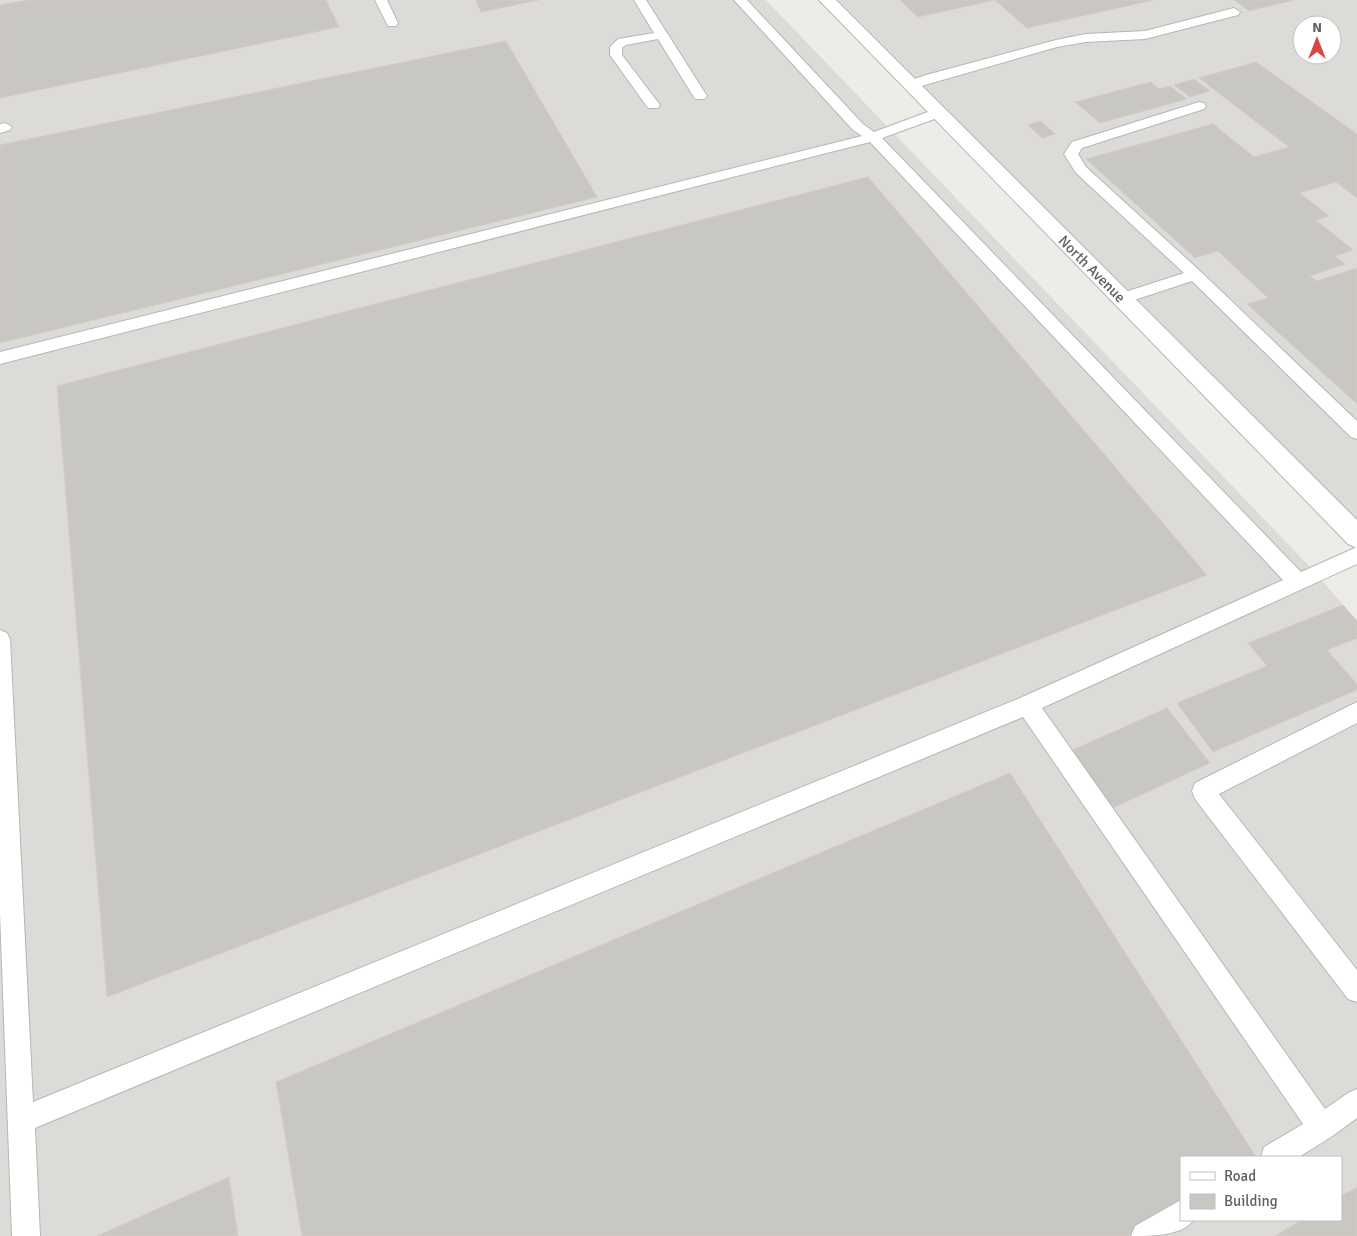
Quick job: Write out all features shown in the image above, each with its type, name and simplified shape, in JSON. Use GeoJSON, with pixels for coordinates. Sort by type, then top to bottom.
{"type":"FeatureCollection","features":[{"type":"Feature","properties":{"kind":"street","name":"North Avenue"},"geometry":{"type":"LineString","coordinates":[[826,0],[1357,537]]}},
{"type":"Feature","properties":{"kind":"lane"},"geometry":{"type":"LineString","coordinates":[[381,0],[392,23]]}},
{"type":"Feature","properties":{"kind":"lane"},"geometry":{"type":"LineString","coordinates":[[640,0],[700,96]]}},
{"type":"Feature","properties":{"kind":"lane"},"geometry":{"type":"LineString","coordinates":[[740,0],[858,127],[873,137],[1298,582]]}},
{"type":"Feature","properties":{"kind":"lane"},"geometry":{"type":"LineString","coordinates":[[911,85],[1056,44],[1086,38],[1144,35],[1234,12]]}},
{"type":"Feature","properties":{"kind":"lane"},"geometry":{"type":"LineString","coordinates":[[653,105],[616,55],[616,47],[622,42],[662,35]]}},
{"type":"Feature","properties":{"kind":"lane"},"geometry":{"type":"LineString","coordinates":[[1199,106],[1077,145],[1071,154],[1081,170],[1195,275],[1357,432]]}},
{"type":"Feature","properties":{"kind":"lane"},"geometry":{"type":"LineString","coordinates":[[0,358],[873,137],[938,114]]}},
{"type":"Feature","properties":{"kind":"lane"},"geometry":{"type":"LineString","coordinates":[[1122,299],[1195,275]]}},
{"type":"Feature","properties":{"kind":"lane"},"geometry":{"type":"LineString","coordinates":[[21,1120],[1027,705],[1357,556]]}},
{"type":"Feature","properties":{"kind":"lane"},"geometry":{"type":"LineString","coordinates":[[0,639],[26,1236]]}},
{"type":"Feature","properties":{"kind":"lane"},"geometry":{"type":"LineString","coordinates":[[1027,705],[1322,1128]]}},
{"type":"Feature","properties":{"kind":"lane"},"geometry":{"type":"LineString","coordinates":[[1357,712],[1204,791],[1357,990]]}},
{"type":"Feature","properties":{"kind":"lane"},"geometry":{"type":"LineString","coordinates":[[1276,1156],[1322,1128],[1357,1102]]}},
{"type":"Feature","properties":{"kind":"lane"},"geometry":{"type":"LineString","coordinates":[[1144,1236],[1180,1215]]}},
{"type":"Feature","properties":{"kind":"shaded area"},"geometry":{"type":"Polygon","coordinates":[[[0,0],[766,0],[1310,567],[1357,621],[1357,1236],[0,1236],[0,0]]]}},
{"type":"Feature","properties":{"kind":"shaded area"},"geometry":{"type":"Polygon","coordinates":[[[837,0],[1357,0],[1357,523],[953,118],[837,0]]]}},
{"type":"Feature","properties":{"kind":"building"},"geometry":{"type":"Polygon","coordinates":[[[28,0],[326,0],[339,27],[0,98],[0,5],[28,0]]]}},
{"type":"Feature","properties":{"kind":"building"},"geometry":{"type":"Polygon","coordinates":[[[476,0],[539,0],[481,12],[476,0]]]}},
{"type":"Feature","properties":{"kind":"building"},"geometry":{"type":"Polygon","coordinates":[[[900,0],[995,0],[918,17],[900,0]]]}},
{"type":"Feature","properties":{"kind":"building"},"geometry":{"type":"Polygon","coordinates":[[[995,0],[1154,0],[1027,28],[995,0]]]}},
{"type":"Feature","properties":{"kind":"building"},"geometry":{"type":"Polygon","coordinates":[[[1234,0],[1294,0],[1249,11],[1234,0]]]}},
{"type":"Feature","properties":{"kind":"building"},"geometry":{"type":"Polygon","coordinates":[[[506,41],[597,197],[0,343],[0,145],[506,41]]]}},
{"type":"Feature","properties":{"kind":"building"},"geometry":{"type":"Polygon","coordinates":[[[1256,62],[1357,134],[1357,198],[1336,182],[1300,193],[1329,216],[1316,220],[1353,250],[1335,256],[1345,264],[1310,276],[1317,281],[1357,268],[1357,404],[1247,304],[1268,298],[1218,251],[1195,258],[1086,159],[1213,124],[1254,157],[1289,147],[1199,78],[1256,62]]]}},
{"type":"Feature","properties":{"kind":"building"},"geometry":{"type":"Polygon","coordinates":[[[1194,79],[1210,91],[1190,97],[1174,85],[1194,79]]]}},
{"type":"Feature","properties":{"kind":"building"},"geometry":{"type":"Polygon","coordinates":[[[1151,82],[1159,89],[1170,86],[1187,99],[1100,123],[1075,102],[1151,82]]]}},
{"type":"Feature","properties":{"kind":"building"},"geometry":{"type":"Polygon","coordinates":[[[1041,121],[1055,134],[1042,138],[1028,125],[1041,121]]]}},
{"type":"Feature","properties":{"kind":"building"},"geometry":{"type":"Polygon","coordinates":[[[868,177],[1207,575],[107,997],[57,386],[868,177]]]}},
{"type":"Feature","properties":{"kind":"building"},"geometry":{"type":"Polygon","coordinates":[[[1343,605],[1357,621],[1357,638],[1327,650],[1357,684],[1357,690],[1213,752],[1177,703],[1267,666],[1248,643],[1343,605]]]}},
{"type":"Feature","properties":{"kind":"building"},"geometry":{"type":"Polygon","coordinates":[[[1167,708],[1210,763],[1106,811],[1066,753],[1167,708]]]}},
{"type":"Feature","properties":{"kind":"building"},"geometry":{"type":"Polygon","coordinates":[[[1010,773],[1255,1156],[1180,1156],[1180,1207],[1128,1236],[302,1236],[276,1082],[1010,773]]]}},
{"type":"Feature","properties":{"kind":"building"},"geometry":{"type":"Polygon","coordinates":[[[229,1177],[238,1236],[97,1236],[229,1177]]]}},
{"type":"Feature","properties":{"kind":"building"},"geometry":{"type":"Polygon","coordinates":[[[1357,1187],[1357,1236],[1275,1236],[1300,1221],[1342,1221],[1342,1195],[1357,1187]]]}}]}
